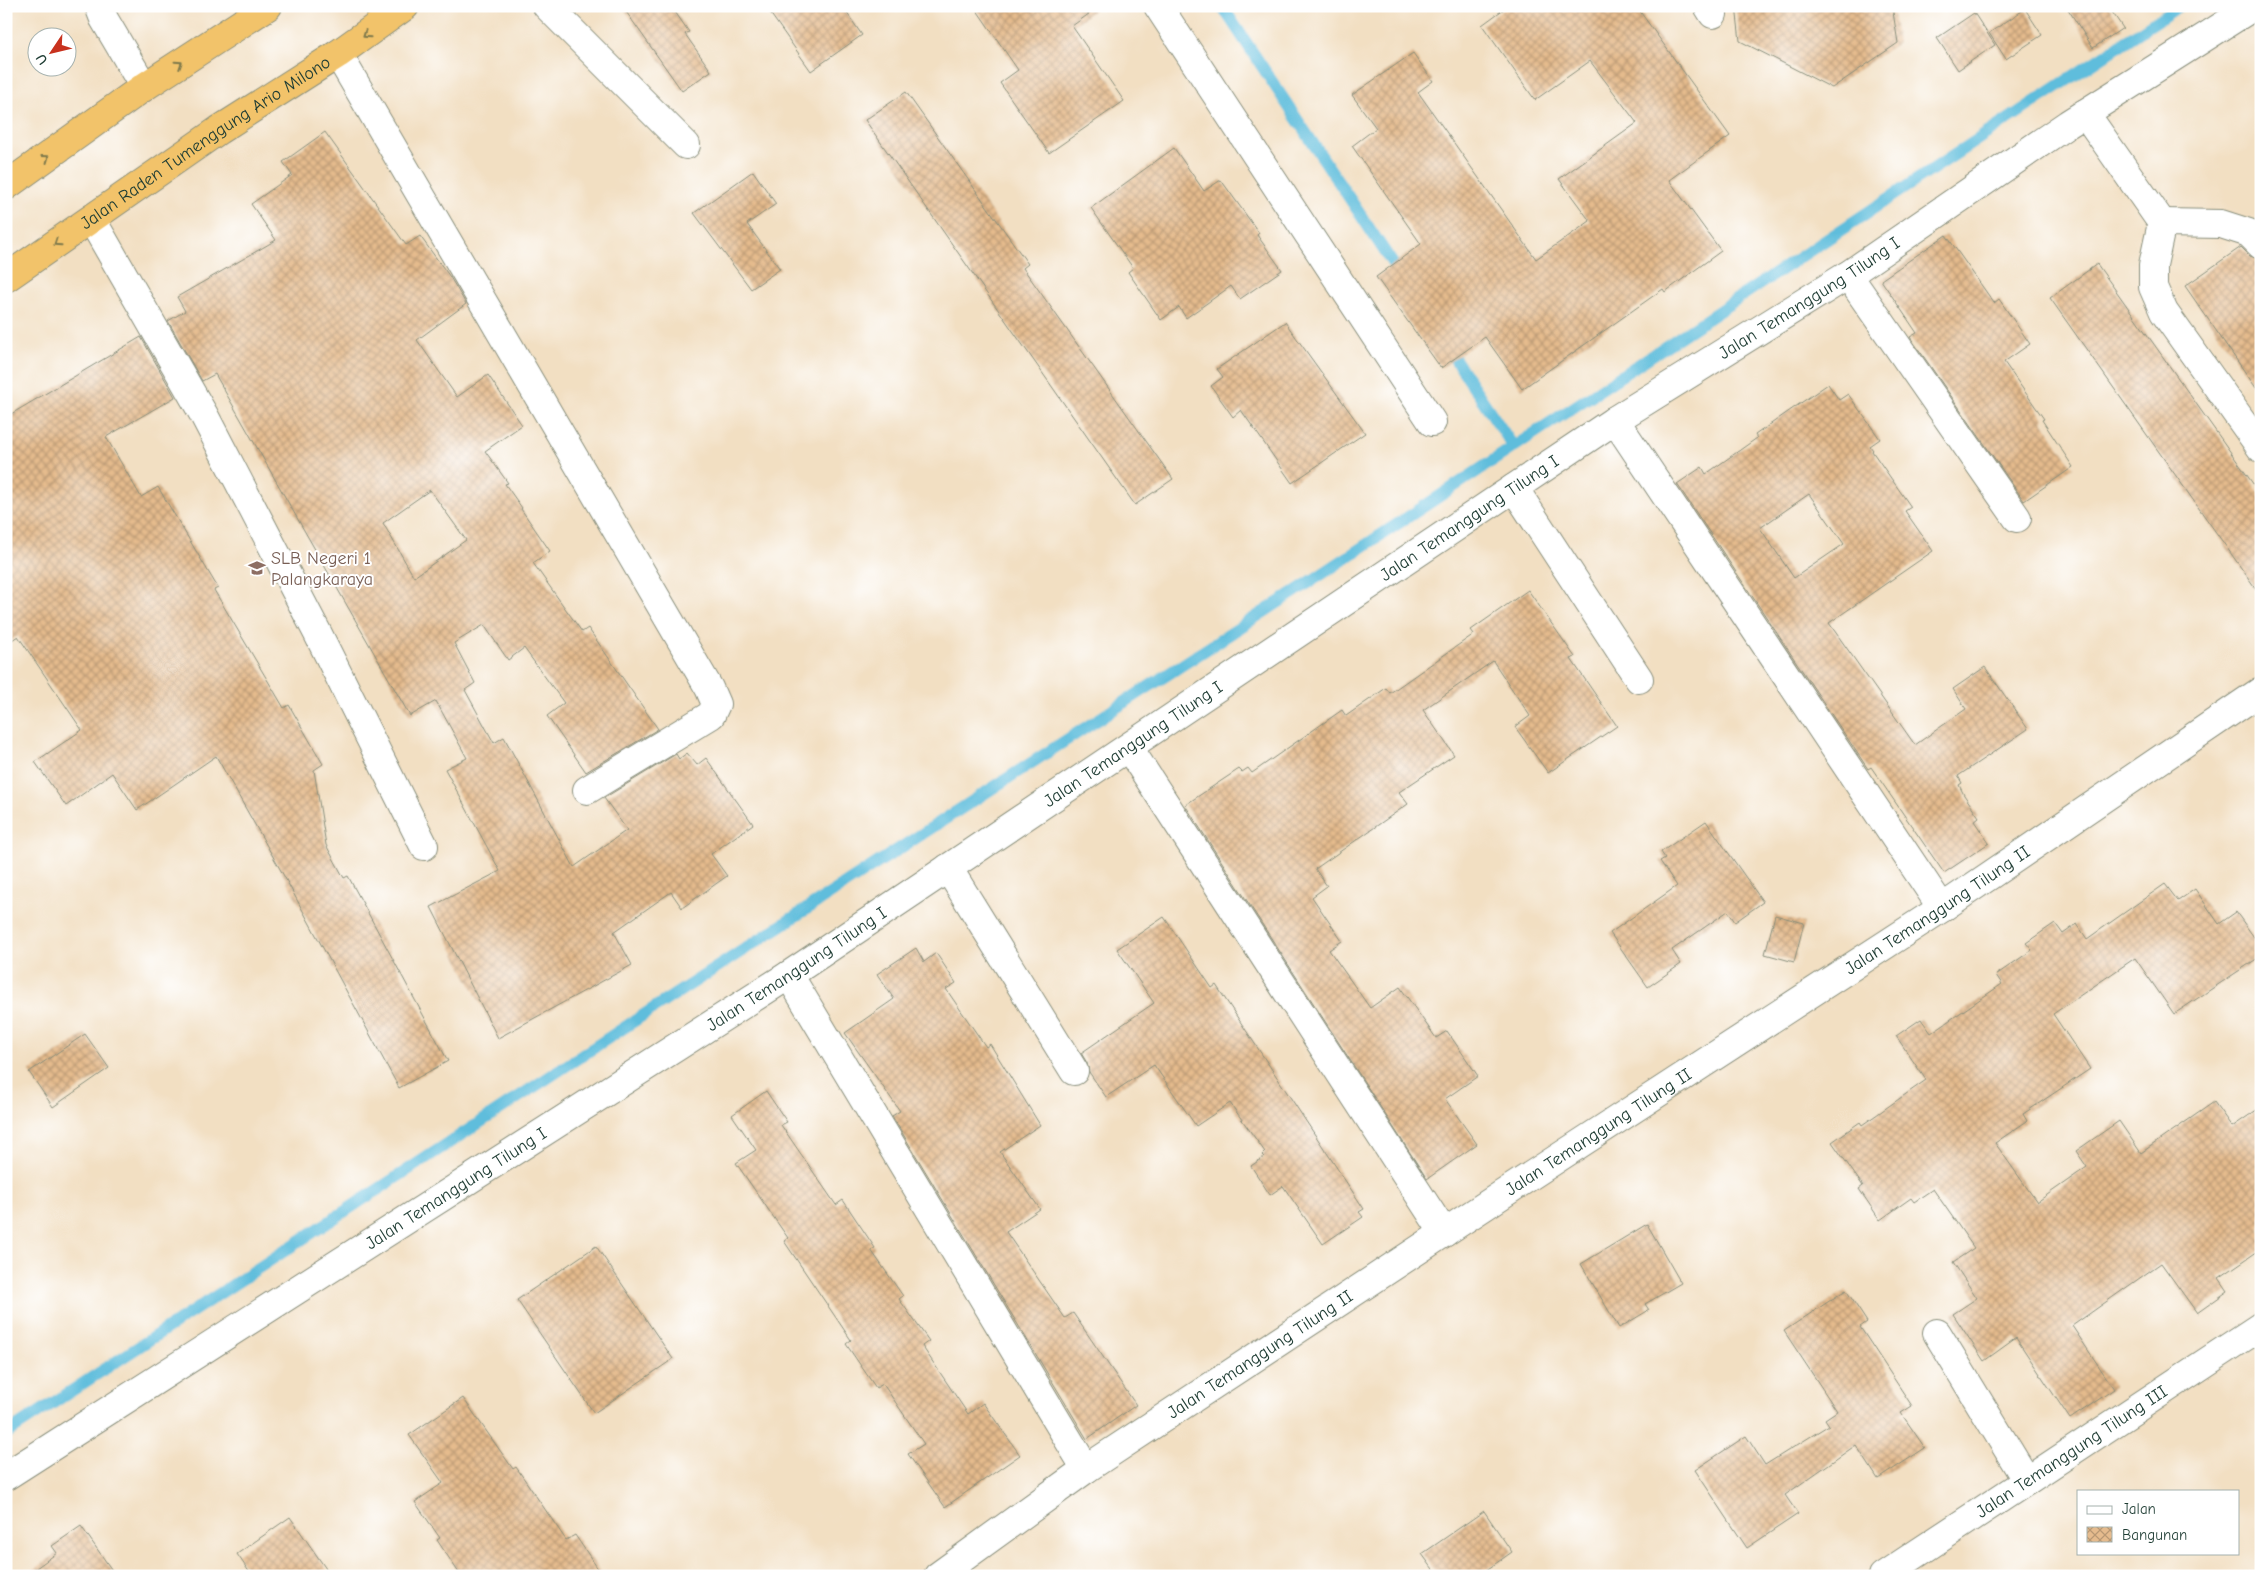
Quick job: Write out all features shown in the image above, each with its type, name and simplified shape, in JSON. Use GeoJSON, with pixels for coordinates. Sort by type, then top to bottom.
{"type":"FeatureCollection","features":[{"type":"Feature","properties":{"kind":"highway"},"geometry":{"type":"LineString","coordinates":[[6,186],[144,87],[268,6]]}},
{"type":"Feature","properties":{"kind":"highway","name":"Jalan Raden Tumenggung Ario Milono"},"geometry":{"type":"LineString","coordinates":[[6,278],[219,130],[338,54],[406,6]]}},
{"type":"Feature","properties":{"kind":"street"},"geometry":{"type":"LineString","coordinates":[[99,6],[104,19],[144,87]]}},
{"type":"Feature","properties":{"kind":"street"},"geometry":{"type":"LineString","coordinates":[[547,6],[686,145]]}},
{"type":"Feature","properties":{"kind":"street"},"geometry":{"type":"LineString","coordinates":[[1158,6],[1432,422]]}},
{"type":"Feature","properties":{"kind":"street","name":"Jalan Temanggung Tilung I"},"geometry":{"type":"LineString","coordinates":[[6,1476],[789,974],[1130,748],[1615,420],[1848,275],[2085,114],[2254,6]]}},
{"type":"Feature","properties":{"kind":"street"},"geometry":{"type":"LineString","coordinates":[[338,54],[709,688],[716,704],[711,715],[587,790]]}},
{"type":"Feature","properties":{"kind":"street"},"geometry":{"type":"LineString","coordinates":[[2085,114],[2162,223],[2153,265],[2153,288],[2164,312],[2261,448]]}},
{"type":"Feature","properties":{"kind":"street"},"geometry":{"type":"LineString","coordinates":[[92,220],[204,415],[317,632],[424,846]]}},
{"type":"Feature","properties":{"kind":"street"},"geometry":{"type":"LineString","coordinates":[[2162,223],[2221,224],[2249,233],[2261,245]]}},
{"type":"Feature","properties":{"kind":"street"},"geometry":{"type":"LineString","coordinates":[[1848,275],[2016,518]]}},
{"type":"Feature","properties":{"kind":"street"},"geometry":{"type":"LineString","coordinates":[[1615,420],[1942,908]]}},
{"type":"Feature","properties":{"kind":"street"},"geometry":{"type":"LineString","coordinates":[[1514,488],[1639,679]]}},
{"type":"Feature","properties":{"kind":"street","name":"Jalan Temanggung Tilung II"},"geometry":{"type":"LineString","coordinates":[[938,1576],[1086,1469],[1942,908],[2261,691]]}},
{"type":"Feature","properties":{"kind":"street"},"geometry":{"type":"LineString","coordinates":[[1130,748],[1444,1233]]}},
{"type":"Feature","properties":{"kind":"street"},"geometry":{"type":"LineString","coordinates":[[948,868],[1074,1071]]}},
{"type":"Feature","properties":{"kind":"street"},"geometry":{"type":"LineString","coordinates":[[789,974],[1086,1469]]}},
{"type":"Feature","properties":{"kind":"street","name":"Jalan Temanggung Tilung III"},"geometry":{"type":"LineString","coordinates":[[1883,1576],[2261,1326]]}},
{"type":"Feature","properties":{"kind":"street"},"geometry":{"type":"LineString","coordinates":[[1937,1333],[2027,1481]]}},
{"type":"Feature","properties":{"kind":"building"},"geometry":{"type":"Polygon","coordinates":[[[622,6],[671,6],[689,32],[685,34],[711,71],[682,91],[622,6]]]}},
{"type":"Feature","properties":{"kind":"building"},"geometry":{"type":"Polygon","coordinates":[[[765,6],[842,6],[862,35],[811,71],[765,6]]]}},
{"type":"Feature","properties":{"kind":"building"},"geometry":{"type":"Polygon","coordinates":[[[974,6],[1100,6],[1072,26],[1124,101],[1049,153],[1000,83],[1018,70],[974,6]]]}},
{"type":"Feature","properties":{"kind":"building"},"geometry":{"type":"Polygon","coordinates":[[[1508,6],[1636,6],[1730,136],[1669,180],[1721,251],[1665,292],[1663,289],[1522,389],[1485,337],[1441,368],[1376,277],[1421,244],[1352,146],[1376,128],[1352,95],[1413,53],[1433,81],[1418,92],[1536,259],[1590,221],[1559,179],[1637,123],[1590,61],[1535,100],[1482,25],[1508,6]]]}},
{"type":"Feature","properties":{"kind":"building"},"geometry":{"type":"Polygon","coordinates":[[[1736,6],[1892,6],[1898,43],[1832,88],[1740,41],[1736,6]]]}},
{"type":"Feature","properties":{"kind":"building"},"geometry":{"type":"Polygon","coordinates":[[[2066,6],[2108,6],[2123,28],[2093,48],[2066,6]]]}},
{"type":"Feature","properties":{"kind":"building"},"geometry":{"type":"Polygon","coordinates":[[[2025,9],[2042,35],[2006,59],[1989,33],[2025,9]]]}},
{"type":"Feature","properties":{"kind":"building"},"geometry":{"type":"Polygon","coordinates":[[[1974,13],[1995,45],[1958,70],[1937,38],[1974,13]]]}},
{"type":"Feature","properties":{"kind":"building"},"geometry":{"type":"Polygon","coordinates":[[[906,92],[1028,264],[1023,268],[1173,479],[1135,505],[865,120],[906,92]]]}},
{"type":"Feature","properties":{"kind":"building"},"geometry":{"type":"Polygon","coordinates":[[[325,132],[406,245],[420,236],[450,277],[466,304],[417,340],[457,397],[488,375],[522,425],[485,451],[508,483],[505,484],[550,551],[533,563],[582,632],[588,628],[658,729],[586,772],[547,716],[564,703],[524,648],[508,660],[484,625],[454,643],[475,683],[465,690],[494,743],[504,737],[574,867],[627,830],[604,798],[676,754],[679,759],[687,753],[697,765],[706,758],[753,824],[711,854],[727,876],[682,908],[671,892],[614,932],[632,965],[498,1038],[431,907],[500,871],[445,769],[467,758],[436,701],[410,716],[215,374],[202,381],[168,321],[185,311],[177,297],[276,240],[251,204],[292,175],[283,162],[325,132]],[[430,490],[383,523],[414,577],[466,540],[430,490]]]}},
{"type":"Feature","properties":{"kind":"building"},"geometry":{"type":"Polygon","coordinates":[[[1174,148],[1204,191],[1221,180],[1259,233],[1257,235],[1282,270],[1240,299],[1231,286],[1186,318],[1179,307],[1161,320],[1128,272],[1133,268],[1091,208],[1174,148]]]}},
{"type":"Feature","properties":{"kind":"building"},"geometry":{"type":"Polygon","coordinates":[[[753,171],[776,204],[747,224],[780,269],[751,289],[694,213],[753,171]]]}},
{"type":"Feature","properties":{"kind":"building"},"geometry":{"type":"Polygon","coordinates":[[[1946,235],[1994,303],[1999,299],[2030,344],[2004,362],[2044,419],[2042,420],[2073,467],[2024,501],[1910,337],[1917,333],[1881,280],[1946,235]]]}},
{"type":"Feature","properties":{"kind":"building"},"geometry":{"type":"Polygon","coordinates":[[[2241,247],[2250,256],[2261,260],[2261,395],[2185,286],[2241,247]]]}},
{"type":"Feature","properties":{"kind":"building"},"geometry":{"type":"Polygon","coordinates":[[[2097,264],[2261,495],[2261,596],[2050,298],[2097,264]]]}},
{"type":"Feature","properties":{"kind":"building"},"geometry":{"type":"Polygon","coordinates":[[[1285,322],[1365,433],[1292,483],[1241,410],[1233,417],[1211,386],[1223,377],[1217,369],[1285,322]]]}},
{"type":"Feature","properties":{"kind":"building"},"geometry":{"type":"Polygon","coordinates":[[[141,337],[175,397],[106,437],[141,497],[158,487],[218,588],[214,590],[284,708],[289,705],[323,764],[314,770],[326,845],[344,878],[348,876],[448,1061],[399,1088],[284,876],[216,756],[137,810],[112,773],[66,806],[35,762],[82,730],[18,636],[6,644],[6,417],[141,337]]]}},
{"type":"Feature","properties":{"kind":"building"},"geometry":{"type":"Polygon","coordinates":[[[1828,384],[1839,400],[1848,394],[1880,439],[1870,446],[1872,451],[1911,507],[1905,511],[1933,551],[1829,623],[1915,745],[1966,709],[1953,689],[1985,667],[2028,729],[1958,776],[1962,783],[1959,785],[1964,795],[1979,817],[1974,821],[1989,843],[1944,873],[1871,767],[1868,769],[1677,484],[1702,467],[1706,474],[1757,438],[1755,435],[1828,384]],[[1809,494],[1760,528],[1794,578],[1844,544],[1809,494]]]}},
{"type":"Feature","properties":{"kind":"building"},"geometry":{"type":"Polygon","coordinates":[[[1528,590],[1575,657],[1571,659],[1617,726],[1548,773],[1515,727],[1530,716],[1493,661],[1423,710],[1454,755],[1399,792],[1408,804],[1315,869],[1327,886],[1312,897],[1342,941],[1329,950],[1370,1008],[1400,987],[1436,1038],[1447,1031],[1478,1076],[1445,1099],[1477,1144],[1427,1179],[1185,805],[1239,769],[1242,772],[1248,768],[1252,773],[1342,710],[1346,716],[1386,688],[1390,693],[1474,634],[1471,630],[1528,590]]]}},
{"type":"Feature","properties":{"kind":"building"},"geometry":{"type":"Polygon","coordinates":[[[1706,821],[1763,902],[1735,922],[1728,911],[1672,950],[1681,964],[1648,987],[1610,933],[1677,886],[1660,861],[1665,858],[1661,852],[1706,821]]]}},
{"type":"Feature","properties":{"kind":"building"},"geometry":{"type":"Polygon","coordinates":[[[2165,884],[2178,901],[2195,889],[2219,924],[2236,912],[2261,947],[2261,956],[2174,1014],[2135,958],[2053,1014],[2090,1069],[2023,1114],[2027,1121],[1995,1143],[2037,1202],[2087,1167],[2076,1151],[2119,1121],[2141,1153],[2214,1102],[2232,1127],[2261,1107],[2261,1249],[2219,1278],[2228,1291],[2197,1313],[2161,1263],[2072,1326],[2114,1389],[2070,1419],[2016,1338],[1984,1361],[1953,1314],[1977,1298],[1953,1262],[1974,1248],[1933,1189],[1914,1202],[1911,1198],[1880,1220],[1859,1189],[1863,1186],[1832,1142],[1860,1122],[1862,1125],[1926,1080],[1896,1036],[1921,1019],[1931,1033],[2002,984],[1996,975],[2032,950],[2026,943],[2055,923],[2063,934],[2077,924],[2087,939],[2165,884]]]}},
{"type":"Feature","properties":{"kind":"building"},"geometry":{"type":"Polygon","coordinates":[[[1775,915],[1804,923],[1794,962],[1765,954],[1775,915]]]}},
{"type":"Feature","properties":{"kind":"building"},"geometry":{"type":"Polygon","coordinates":[[[1164,917],[1212,988],[1216,985],[1364,1209],[1359,1212],[1363,1217],[1323,1244],[1283,1186],[1270,1195],[1251,1166],[1264,1157],[1262,1155],[1265,1152],[1230,1103],[1196,1126],[1154,1065],[1106,1097],[1089,1072],[1087,1063],[1081,1053],[1154,1003],[1117,949],[1164,917]]]}},
{"type":"Feature","properties":{"kind":"building"},"geometry":{"type":"Polygon","coordinates":[[[916,948],[924,962],[936,953],[956,983],[946,989],[986,1047],[990,1044],[1040,1125],[1000,1152],[1040,1209],[1006,1232],[1065,1318],[1073,1313],[1136,1405],[1087,1439],[892,1116],[900,1111],[845,1033],[894,999],[877,974],[916,948]]]}},
{"type":"Feature","properties":{"kind":"building"},"geometry":{"type":"Polygon","coordinates":[[[85,1034],[109,1068],[53,1107],[29,1072],[85,1034]]]}},
{"type":"Feature","properties":{"kind":"building"},"geometry":{"type":"Polygon","coordinates":[[[766,1091],[787,1122],[781,1125],[836,1205],[843,1200],[875,1248],[871,1250],[903,1296],[899,1299],[929,1341],[922,1346],[968,1414],[983,1403],[1020,1455],[945,1507],[908,1454],[924,1444],[883,1384],[876,1388],[846,1344],[851,1340],[784,1241],[788,1238],[736,1163],[756,1150],[732,1115],[766,1091]]]}},
{"type":"Feature","properties":{"kind":"building"},"geometry":{"type":"Polygon","coordinates":[[[1647,1224],[1681,1283],[1645,1304],[1649,1310],[1619,1328],[1581,1264],[1647,1224]]]}},
{"type":"Feature","properties":{"kind":"building"},"geometry":{"type":"Polygon","coordinates":[[[596,1246],[673,1359],[594,1413],[517,1300],[596,1246]]]}},
{"type":"Feature","properties":{"kind":"building"},"geometry":{"type":"Polygon","coordinates":[[[1846,1290],[1867,1322],[1860,1327],[1912,1406],[1901,1413],[1925,1448],[1878,1479],[1856,1445],[1785,1495],[1798,1514],[1747,1548],[1695,1470],[1746,1436],[1765,1465],[1829,1425],[1825,1419],[1837,1411],[1784,1331],[1846,1290]]]}},
{"type":"Feature","properties":{"kind":"building"},"geometry":{"type":"Polygon","coordinates":[[[463,1398],[513,1469],[516,1467],[566,1540],[575,1535],[603,1576],[461,1576],[437,1540],[440,1538],[415,1502],[443,1483],[409,1435],[463,1398]]]}},
{"type":"Feature","properties":{"kind":"building"},"geometry":{"type":"Polygon","coordinates":[[[1484,1511],[1512,1552],[1478,1576],[1438,1576],[1422,1554],[1484,1511]]]}},
{"type":"Feature","properties":{"kind":"building"},"geometry":{"type":"Polygon","coordinates":[[[290,1517],[331,1576],[252,1576],[237,1554],[290,1517]]]}},
{"type":"Feature","properties":{"kind":"building"},"geometry":{"type":"Polygon","coordinates":[[[81,1526],[116,1576],[25,1576],[57,1553],[52,1546],[81,1526]]]}},
{"type":"Feature","properties":{"kind":"waterway"},"geometry":{"type":"LineString","coordinates":[[1222,6],[1403,279]]}},
{"type":"Feature","properties":{"kind":"waterway"},"geometry":{"type":"LineString","coordinates":[[6,1434],[651,1010],[1316,578],[2179,6]]}},
{"type":"Feature","properties":{"kind":"waterway"},"geometry":{"type":"LineString","coordinates":[[1445,344],[1513,446]]}},
{"type":"Feature","properties":{"kind":"place","name":"SLB Negeri 1 Palangkaraya"},"geometry":{"type":"Point","coordinates":[257,568]}}]}
